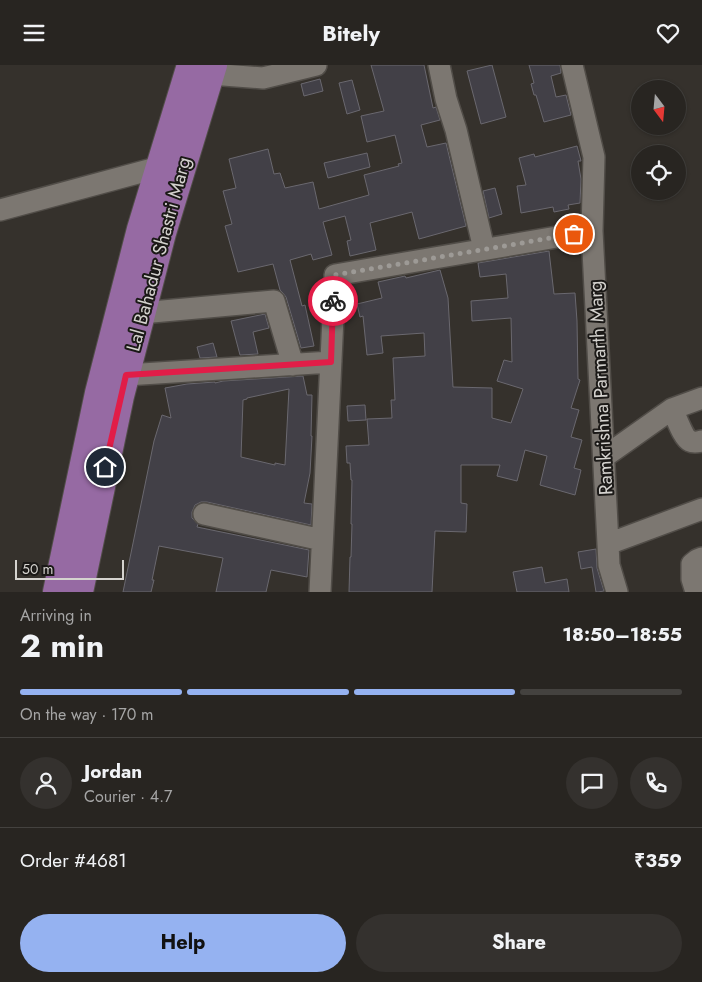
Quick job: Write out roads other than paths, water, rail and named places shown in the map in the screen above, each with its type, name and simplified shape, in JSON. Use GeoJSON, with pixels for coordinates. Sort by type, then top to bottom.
{"type":"FeatureCollection","features":[{"type":"Feature","properties":{"kind":"main road","name":"Lal Bahadur Shastri Marg"},"geometry":{"type":"LineString","coordinates":[[57,592],[99,393],[142,229],[160,167],[201,69]]}},
{"type":"Feature","properties":{"kind":"main road","name":"Lal Bahadur Shastri Marg"},"geometry":{"type":"LineString","coordinates":[[79,592],[120,396],[162,233],[201,69]]}},
{"type":"Feature","properties":{"kind":"street"},"geometry":{"type":"LineString","coordinates":[[201,69],[263,78],[316,65]]}},
{"type":"Feature","properties":{"kind":"street"},"geometry":{"type":"LineString","coordinates":[[439,65],[484,249]]}},
{"type":"Feature","properties":{"kind":"street","name":"Ramkrishna Parmarth Marg"},"geometry":{"type":"LineString","coordinates":[[572,65],[594,157],[592,231],[609,565],[616,592]]}},
{"type":"Feature","properties":{"kind":"street"},"geometry":{"type":"LineString","coordinates":[[0,210],[160,167]]}},
{"type":"Feature","properties":{"kind":"street"},"geometry":{"type":"LineString","coordinates":[[320,592],[335,275],[592,231]]}},
{"type":"Feature","properties":{"kind":"street"},"geometry":{"type":"LineString","coordinates":[[142,313],[274,301],[293,365]]}},
{"type":"Feature","properties":{"kind":"street"},"geometry":{"type":"LineString","coordinates":[[126,375],[331,362]]}},
{"type":"Feature","properties":{"kind":"street"},"geometry":{"type":"LineString","coordinates":[[604,457],[672,409],[702,398]]}},
{"type":"Feature","properties":{"kind":"street"},"geometry":{"type":"LineString","coordinates":[[672,409],[686,438],[690,442],[702,441]]}},
{"type":"Feature","properties":{"kind":"street"},"geometry":{"type":"LineString","coordinates":[[608,544],[702,509]]}},
{"type":"Feature","properties":{"kind":"street"},"geometry":{"type":"LineString","coordinates":[[204,514],[322,540]]}},
{"type":"Feature","properties":{"kind":"street"},"geometry":{"type":"LineString","coordinates":[[696,592],[692,579],[692,564],[697,559],[702,558]]}}]}
